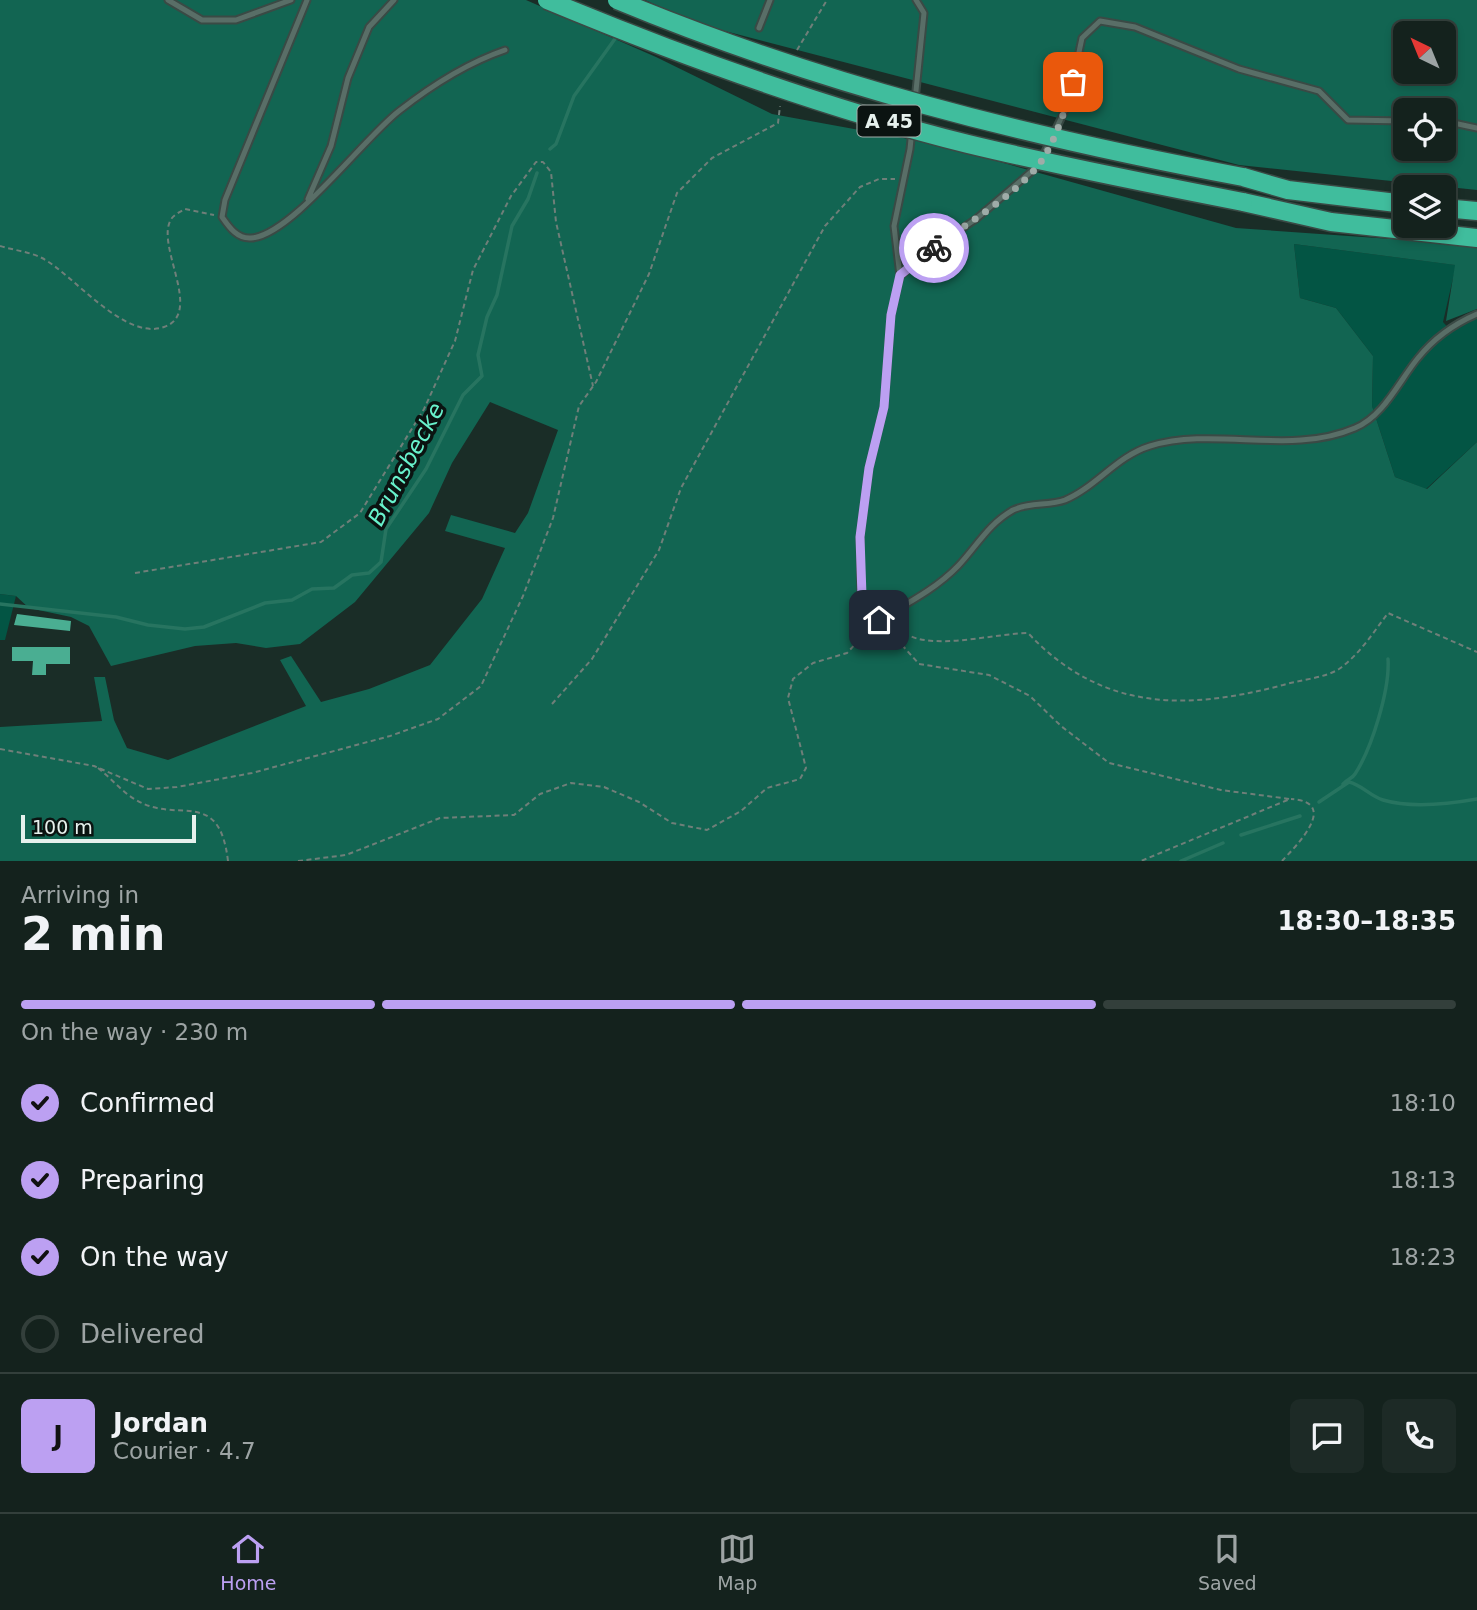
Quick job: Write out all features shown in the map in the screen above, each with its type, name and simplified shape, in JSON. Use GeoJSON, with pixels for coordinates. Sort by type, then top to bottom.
{"type":"FeatureCollection","features":[{"type":"Feature","properties":{"kind":"highway","name":"A 45"},"geometry":{"type":"LineString","coordinates":[[547,0],[710,65],[835,106],[979,146],[1331,222],[1477,238]]}},
{"type":"Feature","properties":{"kind":"highway","name":"A 45"},"geometry":{"type":"LineString","coordinates":[[617,0],[718,41],[814,74],[954,115],[1110,152],[1243,177],[1288,190],[1393,203]]}},
{"type":"Feature","properties":{"kind":"lane"},"geometry":{"type":"LineString","coordinates":[[168,0],[202,20],[236,20],[292,0]]}},
{"type":"Feature","properties":{"kind":"lane"},"geometry":{"type":"LineString","coordinates":[[307,0],[225,200],[222,217],[234,233],[249,238],[268,233],[305,205],[398,112],[475,60],[505,50]]}},
{"type":"Feature","properties":{"kind":"lane"},"geometry":{"type":"LineString","coordinates":[[305,205],[331,146],[348,78],[369,27],[394,0]]}},
{"type":"Feature","properties":{"kind":"lane"},"geometry":{"type":"LineString","coordinates":[[760,28],[771,0]]}},
{"type":"Feature","properties":{"kind":"lane"},"geometry":{"type":"LineString","coordinates":[[916,0],[924,13],[903,180],[894,226],[900,275],[891,315],[884,407],[869,468],[860,537],[862,596],[879,620],[929,591],[959,566],[981,536],[1000,518],[1017,508],[1065,500],[1124,458],[1149,446],[1181,440],[1282,442],[1353,429],[1368,422],[1430,344],[1461,321],[1477,314]]}},
{"type":"Feature","properties":{"kind":"lane"},"geometry":{"type":"LineString","coordinates":[[900,275],[976,219],[1038,166],[1068,104],[1082,38],[1100,22],[1135,27],[1239,69],[1319,91],[1348,120],[1393,121]]}},
{"type":"Feature","properties":{"kind":"lane"},"geometry":{"type":"LineString","coordinates":[[1456,124],[1477,128]]}},
{"type":"Feature","properties":{"kind":"path"},"geometry":{"type":"LineString","coordinates":[[794,55],[827,0]]}},
{"type":"Feature","properties":{"kind":"path"},"geometry":{"type":"LineString","coordinates":[[0,749],[94,766],[148,789],[177,788],[252,773],[390,736],[438,719],[481,686],[523,596],[553,518],[579,406],[593,387],[649,274],[677,193],[712,158],[778,123],[780,102]]}},
{"type":"Feature","properties":{"kind":"path"},"geometry":{"type":"LineString","coordinates":[[135,573],[321,542],[360,513],[424,409],[455,341],[473,270],[511,196],[536,162],[543,162],[551,172],[556,222],[593,387]]}},
{"type":"Feature","properties":{"kind":"path"},"geometry":{"type":"LineString","coordinates":[[552,705],[592,659],[659,550],[681,488],[825,226],[860,187],[879,179],[903,180]]}},
{"type":"Feature","properties":{"kind":"path"},"geometry":{"type":"LineString","coordinates":[[0,246],[41,257],[131,325],[154,330],[167,327],[177,315],[181,297],[167,231],[173,217],[186,209],[202,210],[222,217]]}},
{"type":"Feature","properties":{"kind":"path"},"geometry":{"type":"LineString","coordinates":[[879,620],[918,639],[971,639],[992,634],[1028,633],[1050,656],[1089,681],[1154,701],[1237,697],[1337,670],[1362,647],[1388,613],[1477,652]]}},
{"type":"Feature","properties":{"kind":"path"},"geometry":{"type":"LineString","coordinates":[[879,620],[919,664],[989,675],[1030,696],[1061,726],[1110,764],[1222,790],[1303,800],[1311,806],[1314,817],[1310,831],[1282,861]]}},
{"type":"Feature","properties":{"kind":"path"},"geometry":{"type":"LineString","coordinates":[[298,861],[346,855],[440,818],[514,815],[540,794],[571,783],[604,787],[639,802],[672,823],[707,830],[741,811],[767,788],[800,779],[806,768],[788,698],[793,679],[813,663],[847,653],[879,620]]}},
{"type":"Feature","properties":{"kind":"path"},"geometry":{"type":"LineString","coordinates":[[94,766],[136,800],[199,812],[214,821],[221,829],[228,861]]}},
{"type":"Feature","properties":{"kind":"path"},"geometry":{"type":"LineString","coordinates":[[1141,861],[1290,799]]}},
{"type":"Feature","properties":{"kind":"green space"},"geometry":{"type":"Polygon","coordinates":[[[0,0],[526,0],[656,57],[772,114],[936,144],[1236,228],[1477,245],[1477,309],[1446,321],[1455,265],[1294,244],[1300,298],[1336,308],[1373,356],[1372,406],[1395,477],[1427,489],[1477,442],[1477,861],[0,861],[0,727],[102,721],[94,677],[105,677],[114,720],[127,748],[168,760],[306,706],[280,660],[291,656],[321,702],[369,689],[430,665],[482,599],[505,548],[445,531],[451,515],[515,533],[528,513],[558,430],[490,402],[452,463],[429,513],[355,602],[300,644],[266,648],[236,643],[195,646],[111,666],[89,626],[71,617],[29,608],[16,596],[0,594],[0,0]]]}},
{"type":"Feature","properties":{"kind":"green space"},"geometry":{"type":"Polygon","coordinates":[[[645,0],[1477,0],[1477,190],[1456,188],[1456,175],[1393,175],[1393,181],[1239,165],[698,24],[645,0]]]}},
{"type":"Feature","properties":{"kind":"green space"},"geometry":{"type":"Polygon","coordinates":[[[1294,244],[1456,265],[1443,322],[1452,332],[1477,318],[1477,442],[1426,489],[1395,477],[1372,406],[1373,356],[1336,308],[1300,298],[1294,244]]]}},
{"type":"Feature","properties":{"kind":"green space"},"geometry":{"type":"Polygon","coordinates":[[[0,594],[16,596],[5,640],[0,640],[0,594]]]}},
{"type":"Feature","properties":{"kind":"building"},"geometry":{"type":"Polygon","coordinates":[[[17,614],[71,621],[70,631],[14,625],[17,614]]]}},
{"type":"Feature","properties":{"kind":"building"},"geometry":{"type":"Polygon","coordinates":[[[12,647],[70,647],[70,664],[46,664],[46,675],[32,675],[33,661],[12,661],[12,647]]]}},
{"type":"Feature","properties":{"kind":"waterway","name":"Brunsbecke"},"geometry":{"type":"LineString","coordinates":[[550,149],[556,144],[574,96],[617,36]]}},
{"type":"Feature","properties":{"kind":"waterway","name":"Brunsbecke"},"geometry":{"type":"LineString","coordinates":[[0,604],[116,617],[148,625],[185,629],[204,627],[265,603],[292,600],[312,589],[334,588],[352,575],[369,573],[381,562],[386,529],[426,469],[463,395],[482,376],[478,355],[487,317],[497,295],[512,226],[528,199],[537,173]]}},
{"type":"Feature","properties":{"kind":"waterway"},"geometry":{"type":"LineString","coordinates":[[1343,784],[1355,774],[1373,734],[1383,702],[1388,659]]}},
{"type":"Feature","properties":{"kind":"waterway"},"geometry":{"type":"LineString","coordinates":[[1319,802],[1349,782],[1378,798],[1405,804],[1477,799]]}},
{"type":"Feature","properties":{"kind":"waterway"},"geometry":{"type":"LineString","coordinates":[[1241,835],[1300,816]]}},
{"type":"Feature","properties":{"kind":"waterway"},"geometry":{"type":"LineString","coordinates":[[1181,861],[1223,843]]}},
{"type":"Feature","properties":{"kind":"way so far"},"geometry":{"type":"LineString","coordinates":[[934,248],[976,219],[1038,166],[1068,104],[1073,82]]}},
{"type":"Feature","properties":{"kind":"route"},"geometry":{"type":"LineString","coordinates":[[879,620],[862,596],[860,537],[869,468],[884,407],[891,315],[900,275],[934,248]]}}]}
